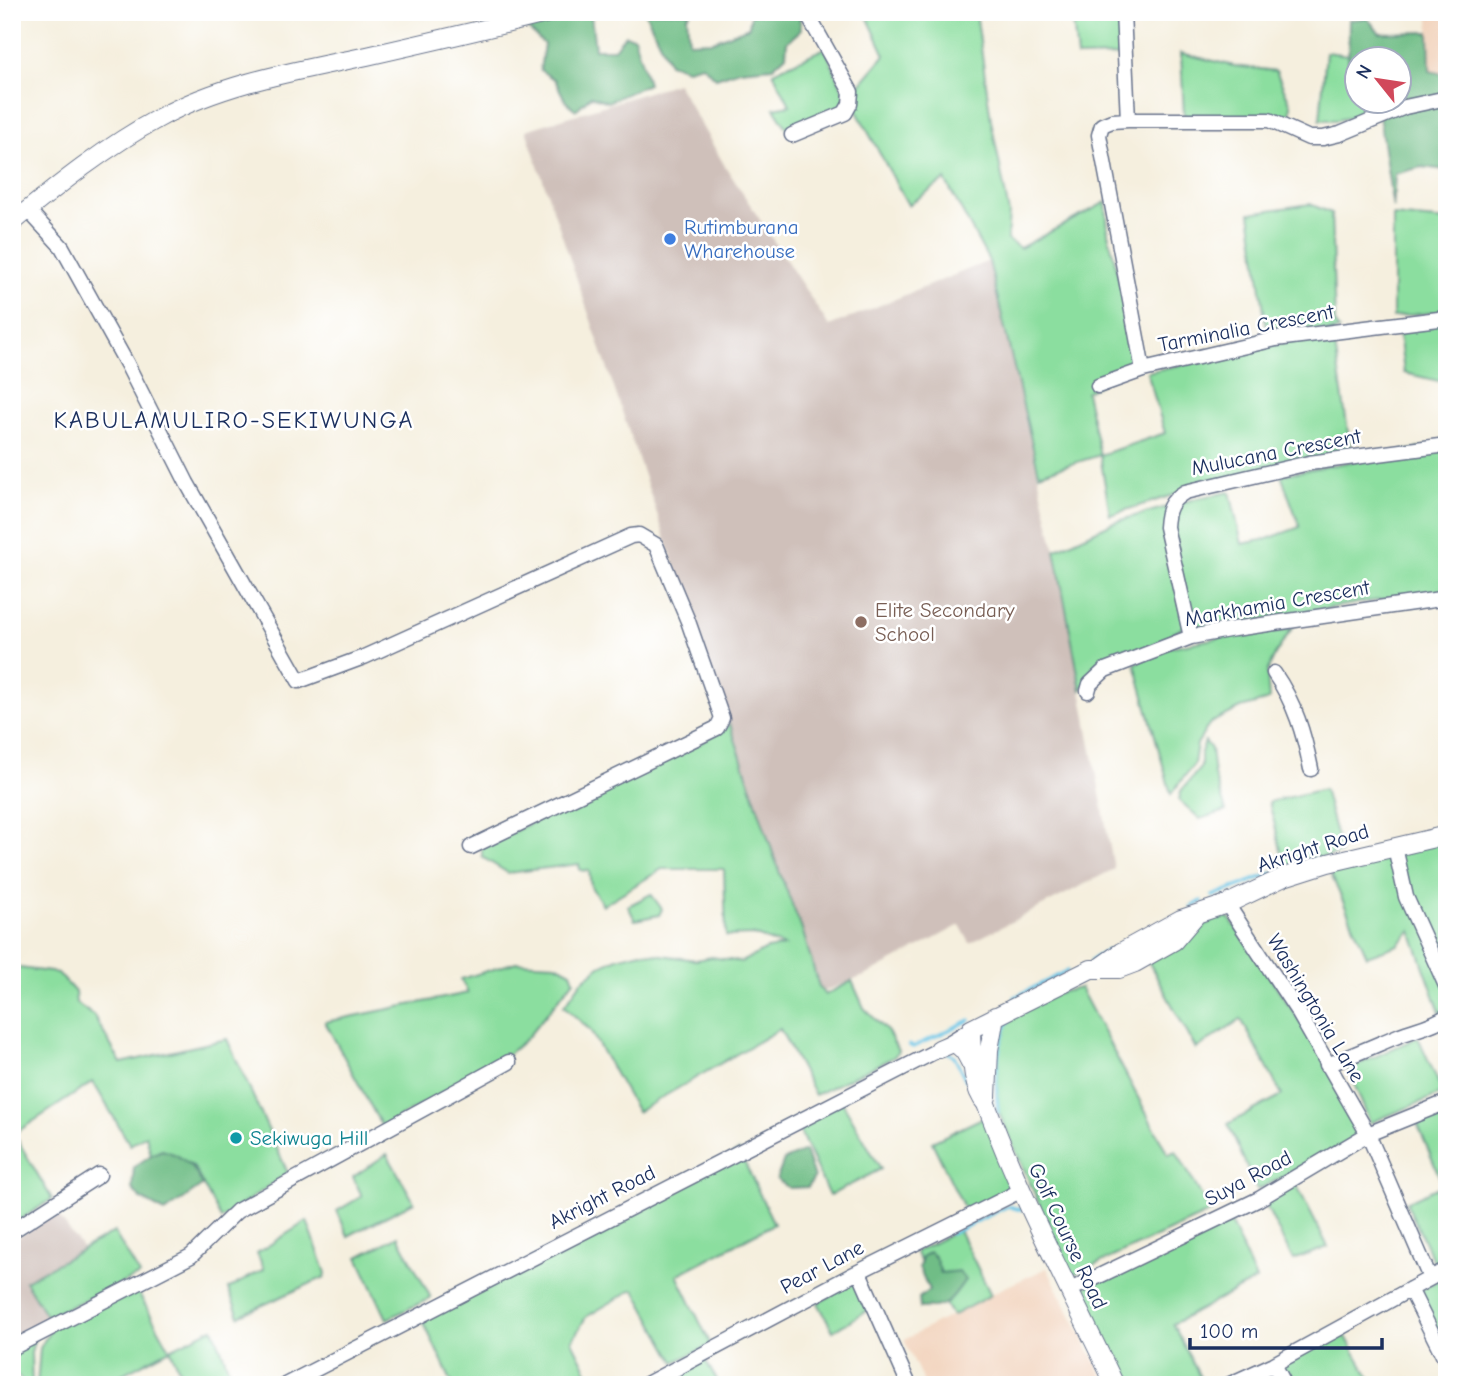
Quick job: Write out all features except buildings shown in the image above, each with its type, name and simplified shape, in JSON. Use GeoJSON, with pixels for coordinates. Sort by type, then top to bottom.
{"type":"FeatureCollection","features":[{"type":"Feature","properties":{"kind":"street"},"geometry":{"type":"LineString","coordinates":[[12,223],[131,135],[169,113],[229,88],[553,12]]}},
{"type":"Feature","properties":{"kind":"street"},"geometry":{"type":"LineString","coordinates":[[792,135],[845,113],[851,99],[851,92],[806,12]]}},
{"type":"Feature","properties":{"kind":"street"},"geometry":{"type":"LineString","coordinates":[[1123,12],[1128,120]]}},
{"type":"Feature","properties":{"kind":"street"},"geometry":{"type":"LineString","coordinates":[[1143,370],[1099,135],[1106,122],[1269,120],[1309,138],[1322,138],[1340,134],[1405,107],[1447,98]]}},
{"type":"Feature","properties":{"kind":"street"},"geometry":{"type":"LineString","coordinates":[[28,210],[62,247],[127,364],[187,483],[299,681],[364,657],[631,536],[639,536],[656,545],[688,621],[722,718],[717,728],[471,847]]}},
{"type":"Feature","properties":{"kind":"street","name":"Tarminalia Crescent"},"geometry":{"type":"LineString","coordinates":[[1098,386],[1143,370],[1308,334],[1447,318]]}},
{"type":"Feature","properties":{"kind":"street","name":"Mulucana Crescent"},"geometry":{"type":"LineString","coordinates":[[1191,637],[1166,527],[1167,512],[1176,497],[1185,492],[1309,463],[1447,444]]}},
{"type":"Feature","properties":{"kind":"street","name":"Markhamia Crescent"},"geometry":{"type":"LineString","coordinates":[[1088,691],[1090,684],[1105,670],[1191,637],[1447,598]]}},
{"type":"Feature","properties":{"kind":"street"},"geometry":{"type":"LineString","coordinates":[[1275,673],[1298,717],[1311,769]]}},
{"type":"Feature","properties":{"kind":"street","name":"Akright Road"},"geometry":{"type":"LineString","coordinates":[[285,1385],[939,1049],[971,1029],[1100,967],[1136,943],[1181,919],[1227,904],[1284,877],[1328,863],[1447,835]]}},
{"type":"Feature","properties":{"kind":"street"},"geometry":{"type":"LineString","coordinates":[[1395,847],[1406,898],[1447,988]]}},
{"type":"Feature","properties":{"kind":"street","name":"Washingtonia Lane"},"geometry":{"type":"LineString","coordinates":[[1227,904],[1298,1012],[1367,1134],[1430,1278]]}},
{"type":"Feature","properties":{"kind":"street"},"geometry":{"type":"LineString","coordinates":[[1327,1065],[1371,1050],[1447,1016]]}},
{"type":"Feature","properties":{"kind":"street","name":"Golf Course Road"},"geometry":{"type":"LineString","coordinates":[[986,1104],[995,1017]]}},
{"type":"Feature","properties":{"kind":"street","name":"Golf Course Road"},"geometry":{"type":"LineString","coordinates":[[971,1029],[973,1067],[981,1097],[1020,1191],[1115,1385]]}},
{"type":"Feature","properties":{"kind":"street"},"geometry":{"type":"LineString","coordinates":[[939,1049],[953,1043],[958,1045],[965,1051],[973,1067]]}},
{"type":"Feature","properties":{"kind":"street"},"geometry":{"type":"LineString","coordinates":[[12,1348],[191,1256],[237,1211],[509,1062]]}},
{"type":"Feature","properties":{"kind":"street","name":"Suya Road"},"geometry":{"type":"LineString","coordinates":[[1068,1291],[1259,1199],[1367,1134],[1447,1101]]}},
{"type":"Feature","properties":{"kind":"street"},"geometry":{"type":"LineString","coordinates":[[12,1231],[99,1175]]}},
{"type":"Feature","properties":{"kind":"street","name":"Pear Lane"},"geometry":{"type":"LineString","coordinates":[[645,1385],[1020,1191]]}},
{"type":"Feature","properties":{"kind":"street"},"geometry":{"type":"LineString","coordinates":[[1228,1385],[1274,1364],[1447,1269]]}},
{"type":"Feature","properties":{"kind":"street"},"geometry":{"type":"LineString","coordinates":[[859,1272],[909,1385]]}},
{"type":"Feature","properties":{"kind":"street"},"geometry":{"type":"LineString","coordinates":[[1410,1289],[1447,1363]]}},
{"type":"Feature","properties":{"kind":"street"},"geometry":{"type":"LineString","coordinates":[[1274,1364],[1285,1385]]}},
{"type":"Feature","properties":{"kind":"shaded area"},"geometry":{"type":"Polygon","coordinates":[[[1429,12],[1447,12],[1447,75],[1430,72],[1429,12]]]}},
{"type":"Feature","properties":{"kind":"shaded area"},"geometry":{"type":"Polygon","coordinates":[[[677,83],[725,166],[829,326],[989,261],[1055,550],[1114,869],[970,943],[960,925],[867,975],[821,992],[803,932],[779,871],[526,130],[677,83]]]}},
{"type":"Feature","properties":{"kind":"shaded area"},"geometry":{"type":"Polygon","coordinates":[[[56,1213],[83,1249],[25,1282],[47,1317],[12,1336],[12,1241],[56,1213]]]}},
{"type":"Feature","properties":{"kind":"shaded area"},"geometry":{"type":"Polygon","coordinates":[[[1047,1268],[1107,1385],[925,1385],[904,1340],[1047,1268]]]}},
{"type":"Feature","properties":{"kind":"green space"},"geometry":{"type":"Polygon","coordinates":[[[553,12],[614,12],[591,15],[595,49],[614,49],[625,35],[634,37],[648,84],[608,102],[591,96],[576,110],[566,102],[555,80],[540,70],[544,44],[525,26],[553,12]]]}},
{"type":"Feature","properties":{"kind":"green space"},"geometry":{"type":"Polygon","coordinates":[[[645,12],[691,12],[687,17],[689,42],[713,41],[749,27],[751,12],[799,12],[801,30],[787,42],[786,55],[773,67],[740,70],[716,78],[702,65],[687,69],[669,63],[645,12]]]}},
{"type":"Feature","properties":{"kind":"green space"},"geometry":{"type":"Polygon","coordinates":[[[865,12],[976,12],[991,120],[1009,213],[1007,240],[1020,248],[1106,202],[1108,233],[1139,362],[1086,392],[1100,455],[1039,474],[989,261],[945,180],[908,205],[854,106],[854,91],[885,55],[865,12]]]}},
{"type":"Feature","properties":{"kind":"green space"},"geometry":{"type":"Polygon","coordinates":[[[1072,12],[1119,12],[1122,56],[1077,57],[1072,12]]]}},
{"type":"Feature","properties":{"kind":"green space"},"geometry":{"type":"Polygon","coordinates":[[[1367,18],[1380,33],[1429,32],[1430,71],[1447,75],[1447,170],[1422,167],[1395,174],[1393,208],[1379,116],[1414,116],[1414,46],[1349,46],[1349,20],[1367,18]]]}},
{"type":"Feature","properties":{"kind":"green space"},"geometry":{"type":"Polygon","coordinates":[[[825,48],[846,97],[843,112],[792,136],[774,108],[790,105],[773,72],[825,48]]]}},
{"type":"Feature","properties":{"kind":"green space"},"geometry":{"type":"Polygon","coordinates":[[[1326,52],[1344,54],[1344,116],[1358,116],[1320,120],[1326,52]]]}},
{"type":"Feature","properties":{"kind":"green space"},"geometry":{"type":"Polygon","coordinates":[[[1181,53],[1234,66],[1276,71],[1291,105],[1290,117],[1184,117],[1181,53]]]}},
{"type":"Feature","properties":{"kind":"green space"},"geometry":{"type":"Polygon","coordinates":[[[1310,204],[1331,213],[1335,324],[1339,330],[1268,339],[1250,213],[1310,204]]]}},
{"type":"Feature","properties":{"kind":"green space"},"geometry":{"type":"Polygon","coordinates":[[[1393,216],[1447,221],[1447,311],[1393,317],[1393,216]]]}},
{"type":"Feature","properties":{"kind":"green space"},"geometry":{"type":"Polygon","coordinates":[[[1447,317],[1447,383],[1404,373],[1398,324],[1447,317]]]}},
{"type":"Feature","properties":{"kind":"green space"},"geometry":{"type":"Polygon","coordinates":[[[1333,332],[1351,452],[1183,492],[1110,515],[1100,455],[1165,433],[1147,372],[1333,332]]]}},
{"type":"Feature","properties":{"kind":"green space"},"geometry":{"type":"Polygon","coordinates":[[[1447,443],[1447,593],[1364,602],[1210,629],[1182,628],[1146,649],[1095,672],[1081,690],[1055,550],[1114,522],[1198,498],[1230,492],[1242,544],[1267,539],[1300,527],[1281,475],[1447,443]]]}},
{"type":"Feature","properties":{"kind":"green space"},"geometry":{"type":"Polygon","coordinates":[[[1293,627],[1267,672],[1269,700],[1241,708],[1210,723],[1197,744],[1194,764],[1171,794],[1135,664],[1160,649],[1244,633],[1282,631],[1293,627]]]}},
{"type":"Feature","properties":{"kind":"green space"},"geometry":{"type":"Polygon","coordinates":[[[730,724],[779,871],[803,932],[819,987],[825,995],[852,981],[864,1008],[888,1032],[898,1051],[894,1057],[815,1095],[780,1029],[637,1112],[590,1030],[564,1006],[581,982],[600,966],[641,952],[696,960],[712,957],[741,962],[767,949],[784,946],[753,935],[726,936],[724,869],[662,869],[603,905],[591,887],[589,871],[580,870],[579,864],[508,873],[482,857],[482,847],[702,742],[730,724]]]}},
{"type":"Feature","properties":{"kind":"green space"},"geometry":{"type":"Polygon","coordinates":[[[1205,741],[1211,749],[1214,775],[1226,811],[1200,819],[1179,800],[1181,791],[1201,767],[1201,752],[1205,741]]]}},
{"type":"Feature","properties":{"kind":"green space"},"geometry":{"type":"Polygon","coordinates":[[[1324,789],[1341,853],[1285,866],[1269,802],[1324,789]]]}},
{"type":"Feature","properties":{"kind":"green space"},"geometry":{"type":"Polygon","coordinates":[[[1447,841],[1447,1013],[1441,1015],[1411,931],[1398,945],[1367,956],[1330,872],[1447,841]]]}},
{"type":"Feature","properties":{"kind":"green space"},"geometry":{"type":"Polygon","coordinates":[[[651,894],[662,909],[659,915],[635,920],[628,906],[651,894]]]}},
{"type":"Feature","properties":{"kind":"green space"},"geometry":{"type":"Polygon","coordinates":[[[1222,915],[1230,919],[1333,1069],[1362,1134],[1314,1162],[1257,1190],[1228,1124],[1282,1095],[1241,1019],[1196,1049],[1147,959],[1222,915]]]}},
{"type":"Feature","properties":{"kind":"green space"},"geometry":{"type":"Polygon","coordinates":[[[516,962],[556,964],[571,972],[574,980],[527,1038],[505,1057],[382,1127],[325,1022],[468,993],[461,979],[516,962]]]}},
{"type":"Feature","properties":{"kind":"green space"},"geometry":{"type":"Polygon","coordinates":[[[12,967],[58,973],[75,992],[76,1003],[94,1016],[121,1063],[227,1039],[288,1173],[221,1219],[193,1166],[162,1150],[151,1155],[146,1135],[130,1145],[93,1082],[14,1134],[52,1199],[12,1225],[12,967]]]}},
{"type":"Feature","properties":{"kind":"green space"},"geometry":{"type":"Polygon","coordinates":[[[1080,988],[1168,1154],[1176,1151],[1211,1212],[1071,1276],[998,1111],[996,1058],[1010,1017],[1058,993],[1080,988]]]}},
{"type":"Feature","properties":{"kind":"green space"},"geometry":{"type":"Polygon","coordinates":[[[1418,1037],[1443,1093],[1370,1123],[1348,1069],[1418,1037]]]}},
{"type":"Feature","properties":{"kind":"green space"},"geometry":{"type":"Polygon","coordinates":[[[841,1100],[881,1169],[829,1196],[796,1123],[841,1100]]]}},
{"type":"Feature","properties":{"kind":"green space"},"geometry":{"type":"Polygon","coordinates":[[[1447,1107],[1447,1184],[1443,1185],[1415,1118],[1447,1107]]]}},
{"type":"Feature","properties":{"kind":"green space"},"geometry":{"type":"Polygon","coordinates":[[[984,1117],[1011,1188],[966,1212],[932,1142],[984,1117]]]}},
{"type":"Feature","properties":{"kind":"green space"},"geometry":{"type":"Polygon","coordinates":[[[162,1150],[187,1162],[203,1185],[165,1212],[141,1199],[132,1189],[134,1167],[162,1150]]]}},
{"type":"Feature","properties":{"kind":"green space"},"geometry":{"type":"Polygon","coordinates":[[[739,1151],[774,1224],[677,1275],[711,1345],[675,1362],[635,1290],[632,1290],[586,1317],[572,1341],[594,1385],[453,1385],[421,1317],[739,1151]]]}},
{"type":"Feature","properties":{"kind":"green space"},"geometry":{"type":"Polygon","coordinates":[[[805,1151],[814,1178],[808,1187],[789,1188],[777,1179],[784,1160],[805,1151]]]}},
{"type":"Feature","properties":{"kind":"green space"},"geometry":{"type":"Polygon","coordinates":[[[387,1154],[414,1202],[348,1236],[337,1211],[362,1196],[353,1177],[387,1154]]]}},
{"type":"Feature","properties":{"kind":"green space"},"geometry":{"type":"Polygon","coordinates":[[[1295,1182],[1328,1247],[1293,1260],[1263,1200],[1295,1182]]]}},
{"type":"Feature","properties":{"kind":"green space"},"geometry":{"type":"Polygon","coordinates":[[[1443,1185],[1447,1196],[1447,1263],[1437,1269],[1406,1202],[1443,1185]]]}},
{"type":"Feature","properties":{"kind":"green space"},"geometry":{"type":"Polygon","coordinates":[[[1228,1217],[1256,1280],[1173,1324],[1204,1385],[1125,1385],[1080,1295],[1084,1287],[1228,1217]]]}},
{"type":"Feature","properties":{"kind":"green space"},"geometry":{"type":"Polygon","coordinates":[[[307,1221],[326,1273],[325,1277],[239,1316],[228,1289],[264,1269],[257,1253],[307,1221]]]}},
{"type":"Feature","properties":{"kind":"green space"},"geometry":{"type":"Polygon","coordinates":[[[959,1230],[991,1295],[952,1316],[915,1252],[959,1230]]]}},
{"type":"Feature","properties":{"kind":"green space"},"geometry":{"type":"Polygon","coordinates":[[[114,1232],[140,1275],[47,1317],[25,1281],[114,1232]]]}},
{"type":"Feature","properties":{"kind":"green space"},"geometry":{"type":"Polygon","coordinates":[[[398,1236],[431,1298],[387,1319],[358,1257],[398,1236]]]}},
{"type":"Feature","properties":{"kind":"green space"},"geometry":{"type":"Polygon","coordinates":[[[929,1252],[935,1257],[941,1273],[959,1271],[965,1280],[947,1302],[937,1307],[920,1308],[919,1298],[929,1290],[919,1267],[922,1257],[929,1252]]]}},
{"type":"Feature","properties":{"kind":"green space"},"geometry":{"type":"Polygon","coordinates":[[[1447,1274],[1447,1352],[1419,1297],[1420,1291],[1447,1274]]]}},
{"type":"Feature","properties":{"kind":"green space"},"geometry":{"type":"Polygon","coordinates":[[[859,1279],[873,1307],[833,1331],[818,1303],[859,1279]]]}},
{"type":"Feature","properties":{"kind":"green space"},"geometry":{"type":"Polygon","coordinates":[[[135,1287],[170,1349],[102,1385],[37,1385],[40,1348],[53,1325],[135,1287]]]}},
{"type":"Feature","properties":{"kind":"green space"},"geometry":{"type":"Polygon","coordinates":[[[213,1328],[235,1385],[186,1385],[170,1349],[213,1328]]]}},
{"type":"Feature","properties":{"kind":"green space"},"geometry":{"type":"Polygon","coordinates":[[[1342,1330],[1374,1385],[1292,1385],[1282,1364],[1342,1330]]]}},
{"type":"Feature","properties":{"kind":"green space"},"geometry":{"type":"Polygon","coordinates":[[[36,1332],[31,1353],[32,1385],[27,1385],[12,1371],[12,1345],[36,1332]]]}},
{"type":"Feature","properties":{"kind":"green space"},"geometry":{"type":"Polygon","coordinates":[[[705,1360],[720,1385],[661,1385],[705,1360]]]}},
{"type":"Feature","properties":{"kind":"waterway"},"geometry":{"type":"LineString","coordinates":[[1213,896],[1273,873]]}},
{"type":"Feature","properties":{"kind":"waterway"},"geometry":{"type":"LineString","coordinates":[[1191,907],[1202,901]]}},
{"type":"Feature","properties":{"kind":"waterway"},"geometry":{"type":"LineString","coordinates":[[1091,960],[1107,951]]}},
{"type":"Feature","properties":{"kind":"waterway"},"geometry":{"type":"LineString","coordinates":[[1015,997],[1067,971]]}},
{"type":"Feature","properties":{"kind":"waterway"},"geometry":{"type":"LineString","coordinates":[[998,1112],[997,1064],[1001,1040],[1010,1018]]}},
{"type":"Feature","properties":{"kind":"waterway"},"geometry":{"type":"LineString","coordinates":[[909,1045],[913,1047],[970,1020]]}},
{"type":"Feature","properties":{"kind":"waterway"},"geometry":{"type":"LineString","coordinates":[[948,1053],[954,1056],[966,1080]]}},
{"type":"Feature","properties":{"kind":"waterway"},"geometry":{"type":"LineString","coordinates":[[951,1234],[1008,1206],[1021,1210]]}},
{"type":"Feature","properties":{"kind":"place","name":"Rutimburana Wharehouse"},"geometry":{"type":"Point","coordinates":[670,239]}},
{"type":"Feature","properties":{"kind":"place","name":"Elite Secondary School"},"geometry":{"type":"Point","coordinates":[861,622]}},
{"type":"Feature","properties":{"kind":"place","name":"Sekiwuga Hill"},"geometry":{"type":"Point","coordinates":[236,1138]}},
{"type":"Feature","properties":{"kind":"district","name":"KABULAMULIRO-SEKIWUNGA"},"geometry":{"type":"Point","coordinates":[234,420]}}]}
